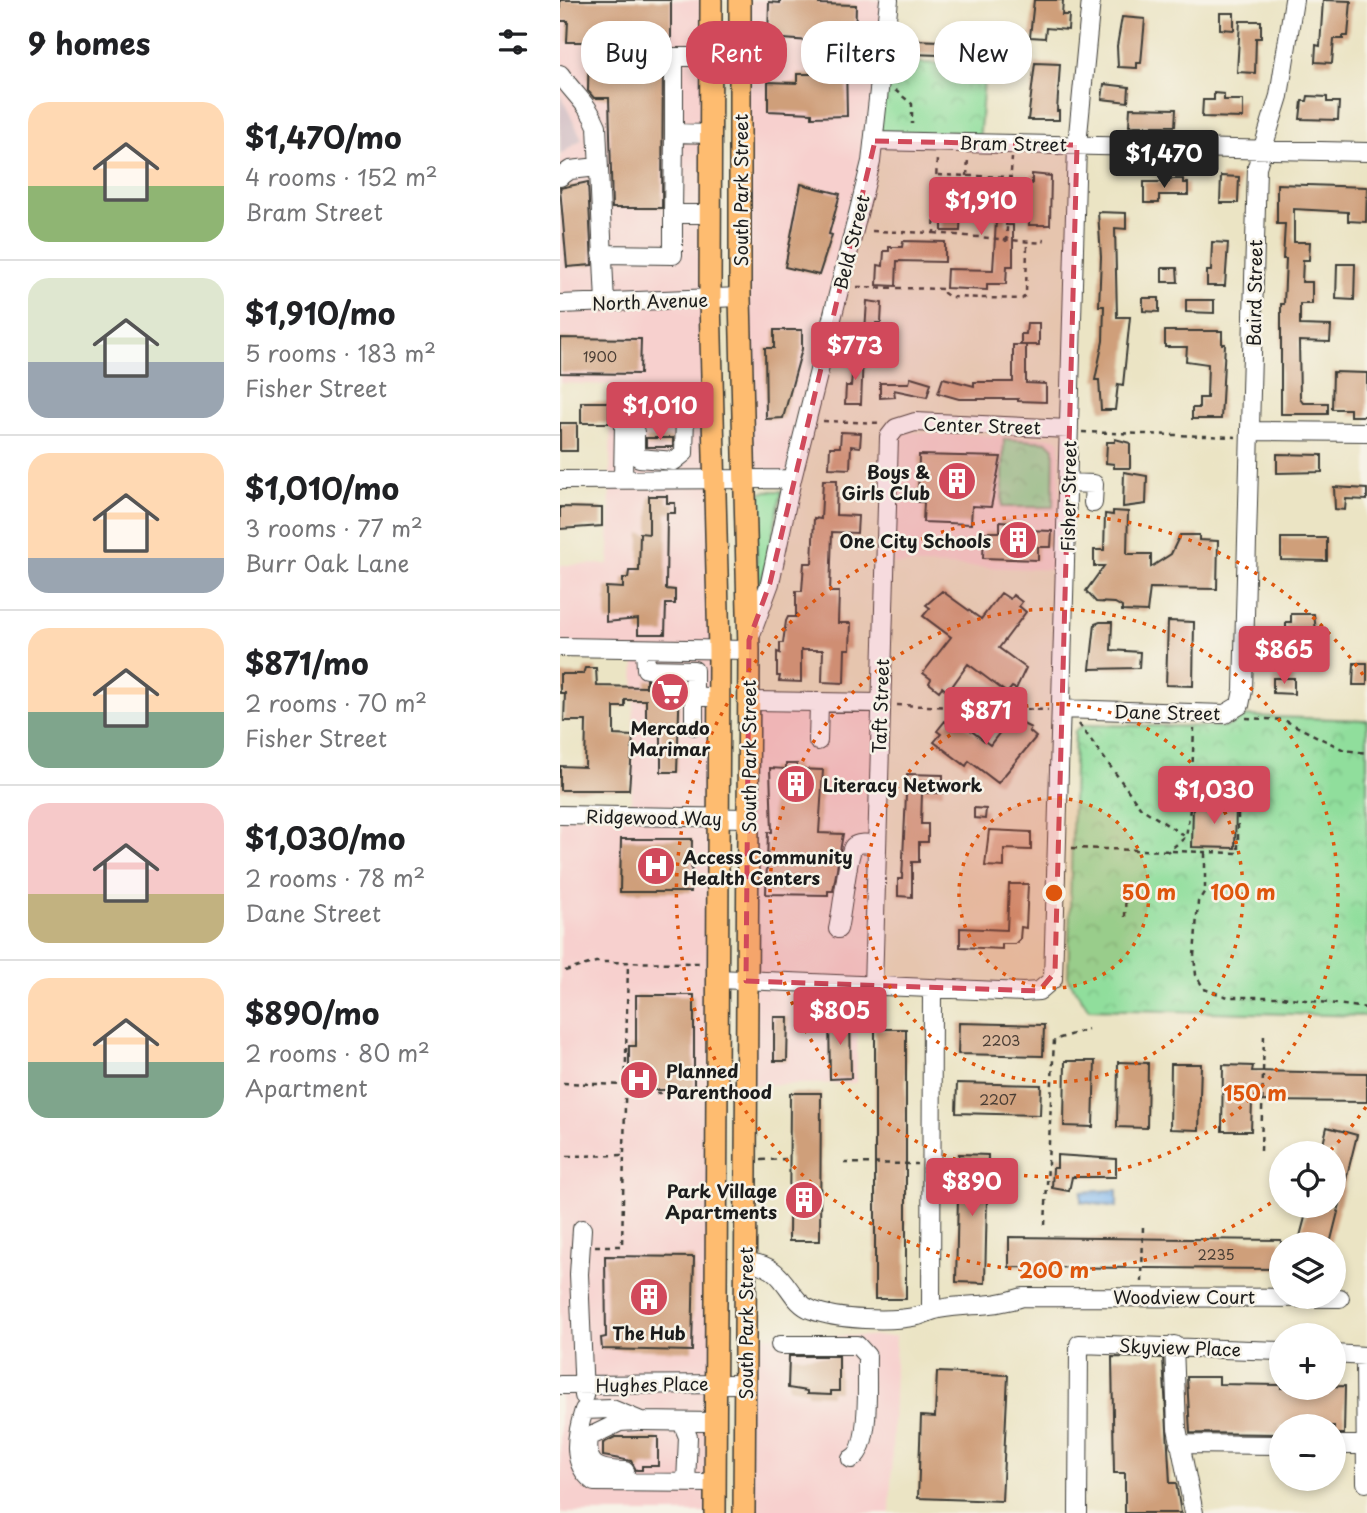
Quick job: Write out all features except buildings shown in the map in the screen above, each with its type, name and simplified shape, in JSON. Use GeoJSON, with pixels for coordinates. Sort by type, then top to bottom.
{"type":"FeatureCollection","features":[{"type":"Feature","properties":{"kind":"main road","name":"South Park Street"},"geometry":{"type":"LineString","coordinates":[[711,0],[711,21]]}},
{"type":"Feature","properties":{"kind":"main road","name":"South Park Street"},"geometry":{"type":"LineString","coordinates":[[740,0],[740,298],[749,645],[744,1513]]}},
{"type":"Feature","properties":{"kind":"main road","name":"South Park Street"},"geometry":{"type":"LineString","coordinates":[[711,84],[710,299],[719,650],[719,817],[711,971],[715,1513]]}},
{"type":"Feature","properties":{"kind":"street","name":"Beld Street"},"geometry":{"type":"LineString","coordinates":[[749,645],[770,583],[792,479],[875,141],[889,0]]}},
{"type":"Feature","properties":{"kind":"street","name":"Fisher Street"},"geometry":{"type":"LineString","coordinates":[[932,989],[1023,992],[1044,989],[1055,972],[1058,847],[1055,709],[1068,483],[1076,431],[1077,145],[1091,0]]}},
{"type":"Feature","properties":{"kind":"street","name":"Baird Street"},"geometry":{"type":"LineString","coordinates":[[1246,592],[1244,434],[1256,178],[1262,148],[1279,96],[1294,0]]}},
{"type":"Feature","properties":{"kind":"street"},"geometry":{"type":"LineString","coordinates":[[602,254],[673,255],[674,57],[686,57]]}},
{"type":"Feature","properties":{"kind":"street"},"geometry":{"type":"LineString","coordinates":[[560,74],[575,97],[590,108],[597,126],[605,303]]}},
{"type":"Feature","properties":{"kind":"street"},"geometry":{"type":"LineString","coordinates":[[674,133],[711,134]]}},
{"type":"Feature","properties":{"kind":"street","name":"Bram Street"},"geometry":{"type":"LineString","coordinates":[[875,141],[1365,151]]}},
{"type":"Feature","properties":{"kind":"street"},"geometry":{"type":"LineString","coordinates":[[560,177],[570,170],[598,167]]}},
{"type":"Feature","properties":{"kind":"street"},"geometry":{"type":"LineString","coordinates":[[673,214],[711,214]]}},
{"type":"Feature","properties":{"kind":"street","name":"North Avenue"},"geometry":{"type":"LineString","coordinates":[[560,304],[740,298]]}},
{"type":"Feature","properties":{"kind":"street"},"geometry":{"type":"LineString","coordinates":[[635,415],[635,454],[645,461],[674,461],[682,457],[685,449],[685,415]]}},
{"type":"Feature","properties":{"kind":"street"},"geometry":{"type":"LineString","coordinates":[[623,480],[624,423],[627,417],[713,415]]}},
{"type":"Feature","properties":{"kind":"street","name":"Center Street"},"geometry":{"type":"LineString","coordinates":[[890,425],[915,422],[1076,431]]}},
{"type":"Feature","properties":{"kind":"street","name":"Taft Street"},"geometry":{"type":"LineString","coordinates":[[873,987],[876,844],[887,704],[887,453],[890,425]]}},
{"type":"Feature","properties":{"kind":"street"},"geometry":{"type":"LineString","coordinates":[[1244,434],[1367,432]]}},
{"type":"Feature","properties":{"kind":"street"},"geometry":{"type":"LineString","coordinates":[[560,480],[792,479]]}},
{"type":"Feature","properties":{"kind":"street"},"geometry":{"type":"LineString","coordinates":[[1068,483],[1094,484],[1093,503]]}},
{"type":"Feature","properties":{"kind":"street","name":"Dane Street"},"geometry":{"type":"LineString","coordinates":[[1055,709],[1231,713],[1240,705],[1243,690],[1246,592]]}},
{"type":"Feature","properties":{"kind":"street"},"geometry":{"type":"LineString","coordinates":[[560,647],[719,650],[749,645]]}},
{"type":"Feature","properties":{"kind":"street"},"geometry":{"type":"LineString","coordinates":[[645,649],[646,669],[694,670],[694,726]]}},
{"type":"Feature","properties":{"kind":"street"},"geometry":{"type":"LineString","coordinates":[[694,696],[719,698]]}},
{"type":"Feature","properties":{"kind":"street"},"geometry":{"type":"LineString","coordinates":[[749,701],[887,704]]}},
{"type":"Feature","properties":{"kind":"street"},"geometry":{"type":"LineString","coordinates":[[818,741],[819,702]]}},
{"type":"Feature","properties":{"kind":"street","name":"Ridgewood Way"},"geometry":{"type":"LineString","coordinates":[[560,816],[748,818]]}},
{"type":"Feature","properties":{"kind":"street"},"geometry":{"type":"LineString","coordinates":[[838,929],[845,906],[851,847],[858,844],[876,844]]}},
{"type":"Feature","properties":{"kind":"street"},"geometry":{"type":"LineString","coordinates":[[711,971],[746,981],[932,989],[931,1311]]}},
{"type":"Feature","properties":{"kind":"street"},"geometry":{"type":"LineString","coordinates":[[582,1229],[579,1274],[584,1410],[576,1443],[582,1473],[594,1482],[715,1483]]}},
{"type":"Feature","properties":{"kind":"street","name":"Woodview Court"},"geometry":{"type":"LineString","coordinates":[[746,1262],[760,1263],[771,1269],[810,1310],[845,1318],[918,1316],[931,1311],[997,1306],[1023,1297],[1269,1297]]}},
{"type":"Feature","properties":{"kind":"street","name":"Skyview Place"},"geometry":{"type":"LineString","coordinates":[[1079,1513],[1079,1344],[1174,1345],[1269,1350]]}},
{"type":"Feature","properties":{"kind":"street"},"geometry":{"type":"LineString","coordinates":[[780,1345],[858,1345],[867,1356],[865,1430],[861,1450],[851,1459]]}},
{"type":"Feature","properties":{"kind":"street"},"geometry":{"type":"LineString","coordinates":[[1174,1345],[1179,1444],[1194,1513]]}},
{"type":"Feature","properties":{"kind":"street"},"geometry":{"type":"LineString","coordinates":[[1346,1355],[1365,1356],[1366,1483]]}},
{"type":"Feature","properties":{"kind":"street","name":"Hughes Place"},"geometry":{"type":"LineString","coordinates":[[560,1385],[745,1384]]}},
{"type":"Feature","properties":{"kind":"street"},"geometry":{"type":"LineString","coordinates":[[584,1410],[612,1409],[641,1420]]}},
{"type":"Feature","properties":{"kind":"street"},"geometry":{"type":"LineString","coordinates":[[677,1483],[655,1472],[603,1471],[593,1466],[588,1458],[589,1437],[619,1423],[641,1420],[716,1422]]}},
{"type":"Feature","properties":{"kind":"street"},"geometry":{"type":"LineString","coordinates":[[677,1483],[688,1437],[682,1422]]}},
{"type":"Feature","properties":{"kind":"street"},"geometry":{"type":"LineString","coordinates":[[1179,1444],[1269,1445]]}},
{"type":"Feature","properties":{"kind":"street"},"geometry":{"type":"LineString","coordinates":[[1346,1445],[1366,1445]]}},
{"type":"Feature","properties":{"kind":"path"},"geometry":{"type":"LineString","coordinates":[[895,90],[912,104],[912,124]]}},
{"type":"Feature","properties":{"kind":"path"},"geometry":{"type":"LineString","coordinates":[[934,233],[937,158]]}},
{"type":"Feature","properties":{"kind":"path"},"geometry":{"type":"LineString","coordinates":[[967,176],[968,158]]}},
{"type":"Feature","properties":{"kind":"path"},"geometry":{"type":"LineString","coordinates":[[1006,242],[1012,158]]}},
{"type":"Feature","properties":{"kind":"path"},"geometry":{"type":"LineString","coordinates":[[936,175],[1012,177]]}},
{"type":"Feature","properties":{"kind":"path"},"geometry":{"type":"LineString","coordinates":[[872,231],[934,233],[1027,243],[1043,243],[1044,239]]}},
{"type":"Feature","properties":{"kind":"path"},"geometry":{"type":"LineString","coordinates":[[858,287],[944,289],[944,293],[950,297],[1022,299],[1026,295],[1027,243]]}},
{"type":"Feature","properties":{"kind":"path"},"geometry":{"type":"LineString","coordinates":[[823,421],[890,425]]}},
{"type":"Feature","properties":{"kind":"path"},"geometry":{"type":"LineString","coordinates":[[1076,431],[1244,434]]}},
{"type":"Feature","properties":{"kind":"path"},"geometry":{"type":"LineString","coordinates":[[887,704],[1055,709]]}},
{"type":"Feature","properties":{"kind":"path"},"geometry":{"type":"LineString","coordinates":[[1244,718],[1284,720],[1344,750],[1367,753]]}},
{"type":"Feature","properties":{"kind":"path"},"geometry":{"type":"LineString","coordinates":[[1079,724],[1141,808],[1186,836]]}},
{"type":"Feature","properties":{"kind":"path"},"geometry":{"type":"LineString","coordinates":[[1167,852],[1186,836],[1191,802],[1194,726]]}},
{"type":"Feature","properties":{"kind":"path"},"geometry":{"type":"LineString","coordinates":[[1192,769],[1220,803]]}},
{"type":"Feature","properties":{"kind":"path"},"geometry":{"type":"LineString","coordinates":[[1058,847],[1238,853],[1238,803],[1191,802]]}},
{"type":"Feature","properties":{"kind":"path"},"geometry":{"type":"LineString","coordinates":[[1205,853],[1205,891],[1198,902],[1194,956],[1195,975],[1204,989],[1228,997],[1282,998],[1367,1008]]}},
{"type":"Feature","properties":{"kind":"path"},"geometry":{"type":"LineString","coordinates":[[1125,917],[1126,879]]}},
{"type":"Feature","properties":{"kind":"path"},"geometry":{"type":"LineString","coordinates":[[565,971],[596,962],[628,962],[711,971]]}},
{"type":"Feature","properties":{"kind":"path"},"geometry":{"type":"LineString","coordinates":[[622,1246],[628,962]]}},
{"type":"Feature","properties":{"kind":"path"},"geometry":{"type":"LineString","coordinates":[[1045,1224],[1054,1040],[1088,1028]]}},
{"type":"Feature","properties":{"kind":"path"},"geometry":{"type":"LineString","coordinates":[[1261,1151],[1264,1034]]}},
{"type":"Feature","properties":{"kind":"path"},"geometry":{"type":"LineString","coordinates":[[563,1083],[626,1085]]}},
{"type":"Feature","properties":{"kind":"path"},"geometry":{"type":"LineString","coordinates":[[626,1093],[704,1093]]}},
{"type":"Feature","properties":{"kind":"path"},"geometry":{"type":"LineString","coordinates":[[566,1156],[625,1155]]}},
{"type":"Feature","properties":{"kind":"path"},"geometry":{"type":"LineString","coordinates":[[761,1160],[789,1159]]}},
{"type":"Feature","properties":{"kind":"path"},"geometry":{"type":"LineString","coordinates":[[844,1163],[930,1164]]}},
{"type":"Feature","properties":{"kind":"path"},"geometry":{"type":"LineString","coordinates":[[1142,1296],[1143,1225]]}},
{"type":"Feature","properties":{"kind":"highlighted area"},"geometry":{"type":"Polygon","coordinates":[[[875,141],[1077,145],[1055,972],[1039,991],[746,981],[749,640],[770,583],[875,141]]]}},
{"type":"Feature","properties":{"kind":"shaded area"},"geometry":{"type":"Polygon","coordinates":[[[560,0],[711,0],[711,21],[686,21],[686,84],[711,84],[715,1513],[560,1513],[560,816],[631,816],[635,653],[560,647],[560,565],[609,564],[611,385],[560,383],[560,155],[582,139],[560,94],[560,0]]]}},
{"type":"Feature","properties":{"kind":"shaded area"},"geometry":{"type":"Polygon","coordinates":[[[740,0],[889,0],[887,21],[801,21],[801,84],[881,84],[875,141],[792,479],[744,481],[741,84],[787,84],[787,21],[740,21],[740,0]]]}},
{"type":"Feature","properties":{"kind":"shaded area"},"geometry":{"type":"Polygon","coordinates":[[[560,94],[582,139],[560,155],[560,94]]]}},
{"type":"Feature","properties":{"kind":"shaded area"},"geometry":{"type":"Polygon","coordinates":[[[910,432],[1056,438],[1060,442],[1058,570],[893,564],[897,445],[903,434],[910,432]]]}},
{"type":"Feature","properties":{"kind":"shaded area"},"geometry":{"type":"Polygon","coordinates":[[[749,701],[880,703],[873,987],[859,987],[856,1083],[745,1085],[749,701]]]}},
{"type":"Feature","properties":{"kind":"shaded area"},"geometry":{"type":"Polygon","coordinates":[[[745,1336],[896,1336],[890,1513],[744,1513],[745,1336]]]}},
{"type":"Feature","properties":{"kind":"green space"},"geometry":{"type":"Polygon","coordinates":[[[920,63],[934,64],[934,84],[984,84],[979,143],[875,141],[881,84],[920,84],[920,63]]]}},
{"type":"Feature","properties":{"kind":"green space"},"geometry":{"type":"Polygon","coordinates":[[[1004,439],[1048,442],[1054,448],[1053,507],[1002,507],[1004,439]]]}},
{"type":"Feature","properties":{"kind":"green space"},"geometry":{"type":"Polygon","coordinates":[[[782,491],[761,587],[757,584],[756,502],[761,493],[782,491]]]}},
{"type":"Feature","properties":{"kind":"green space"},"geometry":{"type":"Polygon","coordinates":[[[1246,716],[1367,720],[1367,1016],[1089,1009],[1068,979],[1075,731],[1084,725],[1227,727],[1246,716]]]}},
{"type":"Feature","properties":{"kind":"water"},"geometry":{"type":"Polygon","coordinates":[[[1117,1190],[1117,1207],[1081,1202],[1081,1192],[1117,1190]]]}},
{"type":"Feature","properties":{"kind":"place","name":"Boys & Girls Club"},"geometry":{"type":"Point","coordinates":[957,481]}},
{"type":"Feature","properties":{"kind":"place","name":"One City Schools"},"geometry":{"type":"Point","coordinates":[1018,540]}},
{"type":"Feature","properties":{"kind":"place","name":"Mercado Marimar"},"geometry":{"type":"Point","coordinates":[670,692]}},
{"type":"Feature","properties":{"kind":"place","name":"Literacy Network"},"geometry":{"type":"Point","coordinates":[796,784]}},
{"type":"Feature","properties":{"kind":"place","name":"Access Community Health Centers"},"geometry":{"type":"Point","coordinates":[656,866]}},
{"type":"Feature","properties":{"kind":"place","name":"Planned Parenthood"},"geometry":{"type":"Point","coordinates":[639,1080]}},
{"type":"Feature","properties":{"kind":"place","name":"Park Village Apartments"},"geometry":{"type":"Point","coordinates":[804,1200]}},
{"type":"Feature","properties":{"kind":"place","name":"The Hub"},"geometry":{"type":"Point","coordinates":[649,1297]}}]}
